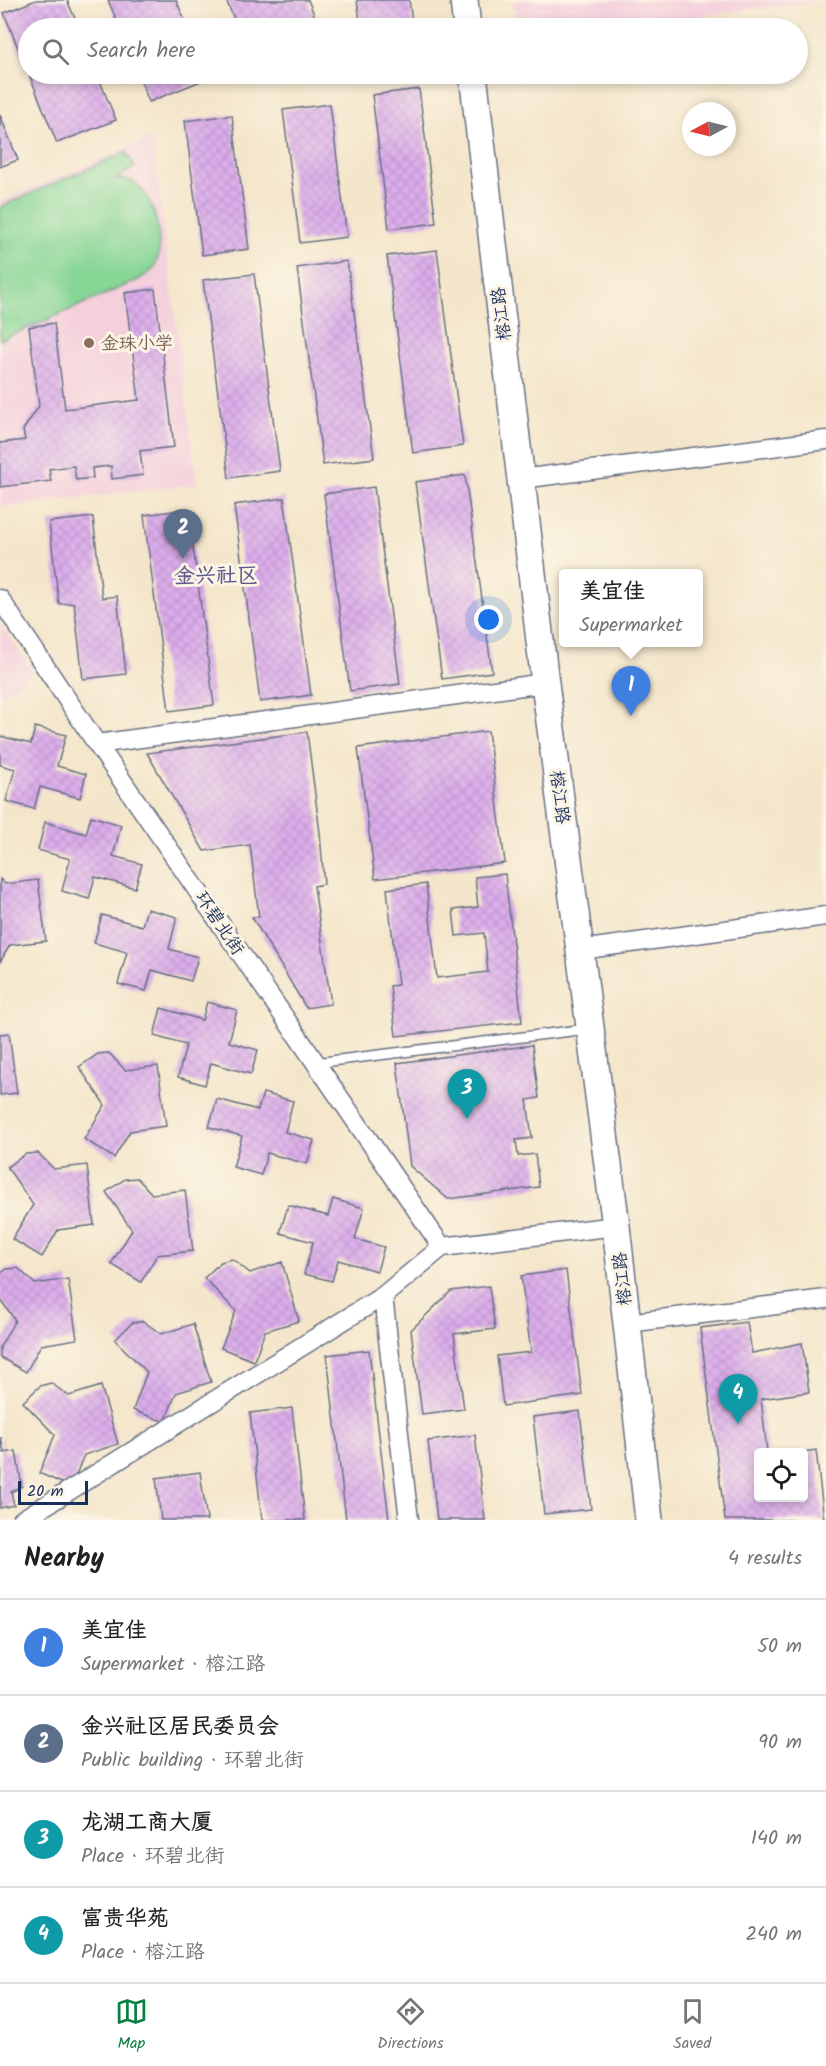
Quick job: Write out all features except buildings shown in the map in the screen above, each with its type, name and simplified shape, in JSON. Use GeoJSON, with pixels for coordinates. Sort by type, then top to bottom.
{"type":"FeatureCollection","features":[{"type":"Feature","properties":{"kind":"street"},"geometry":{"type":"LineString","coordinates":[[464,0],[466,18]]}},
{"type":"Feature","properties":{"kind":"street","name":"榕江路"},"geometry":{"type":"LineString","coordinates":[[474,84],[545,683],[616,1226],[649,1520]]}},
{"type":"Feature","properties":{"kind":"street"},"geometry":{"type":"LineString","coordinates":[[521,479],[826,440]]}},
{"type":"Feature","properties":{"kind":"street","name":"环碧北街"},"geometry":{"type":"LineString","coordinates":[[0,598],[97,744],[442,1247]]}},
{"type":"Feature","properties":{"kind":"street"},"geometry":{"type":"LineString","coordinates":[[97,744],[545,683]]}},
{"type":"Feature","properties":{"kind":"street"},"geometry":{"type":"LineString","coordinates":[[580,950],[826,916]]}},
{"type":"Feature","properties":{"kind":"street"},"geometry":{"type":"LineString","coordinates":[[22,1520],[383,1296],[442,1247],[616,1226]]}},
{"type":"Feature","properties":{"kind":"street"},"geometry":{"type":"LineString","coordinates":[[383,1296],[409,1520]]}},
{"type":"Feature","properties":{"kind":"street"},"geometry":{"type":"LineString","coordinates":[[627,1323],[826,1299]]}},
{"type":"Feature","properties":{"kind":"lane"},"geometry":{"type":"LineString","coordinates":[[315,1063],[590,1028]]}},
{"type":"Feature","properties":{"kind":"shaded area"},"geometry":{"type":"Polygon","coordinates":[[[513,0],[823,0],[685,18],[515,18],[513,0]]]}},
{"type":"Feature","properties":{"kind":"shaded area","name":"金珠小学"},"geometry":{"type":"Polygon","coordinates":[[[152,137],[197,484],[0,507],[0,202],[152,137]]]}},
{"type":"Feature","properties":{"kind":"shaded area"},"geometry":{"type":"Polygon","coordinates":[[[0,624],[33,672],[0,697],[0,624]]]}},
{"type":"Feature","properties":{"kind":"green space"},"geometry":{"type":"Polygon","coordinates":[[[126,152],[135,167],[115,179],[128,179],[138,185],[152,206],[159,234],[157,259],[153,269],[138,280],[0,340],[0,207],[126,152]]]}},
{"type":"Feature","properties":{"kind":"place","name":"金珠小学"},"geometry":{"type":"Point","coordinates":[89,343]}},
{"type":"Feature","properties":{"kind":"place","name":"金兴社区居民委员会"},"geometry":{"type":"Point","coordinates":[183,559]}},
{"type":"Feature","properties":{"kind":"place","name":"美宜佳"},"geometry":{"type":"Point","coordinates":[631,716]}},
{"type":"Feature","properties":{"kind":"place","name":"龙湖工商大厦"},"geometry":{"type":"Point","coordinates":[467,1119]}},
{"type":"Feature","properties":{"kind":"place","name":"富贵华苑"},"geometry":{"type":"Point","coordinates":[738,1424]}},
{"type":"Feature","properties":{"kind":"district","name":"金兴社区"},"geometry":{"type":"Point","coordinates":[216,575]}}]}
